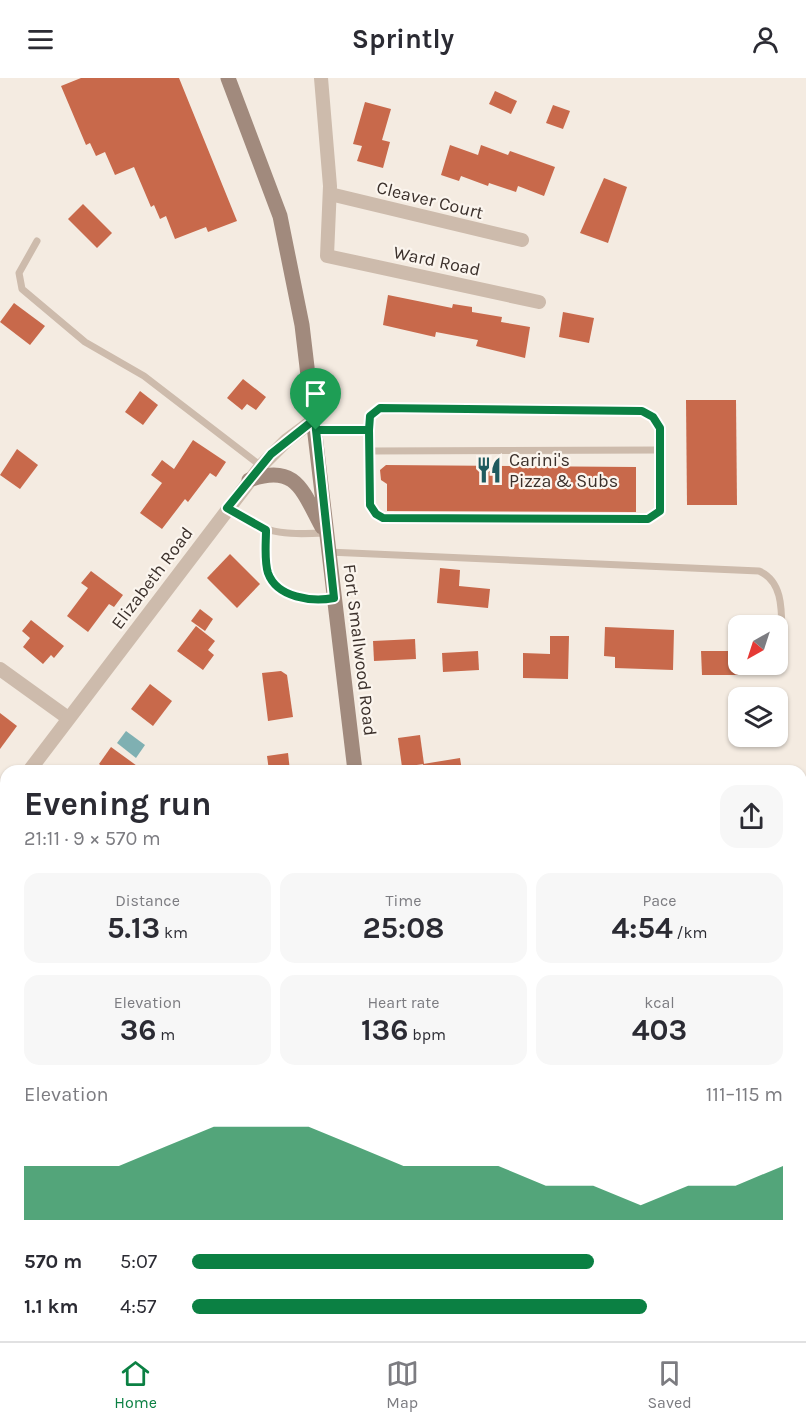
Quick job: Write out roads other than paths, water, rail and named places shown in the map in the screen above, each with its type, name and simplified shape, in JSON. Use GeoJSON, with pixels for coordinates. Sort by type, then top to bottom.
{"type":"FeatureCollection","features":[{"type":"Feature","properties":{"kind":"main road","name":"Fort Smallwood Road"},"geometry":{"type":"LineString","coordinates":[[228,78],[280,216],[302,325],[316,425],[328,552],[354,765]]}},
{"type":"Feature","properties":{"kind":"main road"},"geometry":{"type":"LineString","coordinates":[[249,480],[270,472],[287,475],[301,489],[326,533]]}},
{"type":"Feature","properties":{"kind":"street"},"geometry":{"type":"LineString","coordinates":[[321,78],[330,194]]}},
{"type":"Feature","properties":{"kind":"street","name":"Cleaver Court"},"geometry":{"type":"LineString","coordinates":[[330,194],[522,240]]}},
{"type":"Feature","properties":{"kind":"street","name":"Ward Road"},"geometry":{"type":"LineString","coordinates":[[330,194],[327,256],[538,302]]}},
{"type":"Feature","properties":{"kind":"street","name":"Elizabeth Road"},"geometry":{"type":"LineString","coordinates":[[33,765],[249,480],[287,440],[316,425]]}},
{"type":"Feature","properties":{"kind":"street"},"geometry":{"type":"LineString","coordinates":[[0,669],[68,718]]}},
{"type":"Feature","properties":{"kind":"lane"},"geometry":{"type":"LineString","coordinates":[[37,241],[19,273],[22,289],[85,342],[144,376],[261,466]]}},
{"type":"Feature","properties":{"kind":"lane"},"geometry":{"type":"LineString","coordinates":[[380,408],[642,411],[653,417],[659,424],[660,511],[648,519],[383,518],[376,514],[370,505],[369,430],[370,416],[380,408]]}},
{"type":"Feature","properties":{"kind":"lane"},"geometry":{"type":"LineString","coordinates":[[316,425],[369,430]]}},
{"type":"Feature","properties":{"kind":"lane"},"geometry":{"type":"LineString","coordinates":[[370,451],[660,450]]}},
{"type":"Feature","properties":{"kind":"lane"},"geometry":{"type":"LineString","coordinates":[[227,508],[266,530],[285,535],[326,533]]}},
{"type":"Feature","properties":{"kind":"lane"},"geometry":{"type":"LineString","coordinates":[[266,530],[266,565],[269,576],[280,587],[297,597],[316,601],[334,598]]}},
{"type":"Feature","properties":{"kind":"lane"},"geometry":{"type":"LineString","coordinates":[[328,552],[759,571],[768,575],[779,591],[780,615]]}},
{"type":"Feature","properties":{"kind":"water"},"geometry":{"type":"Polygon","coordinates":[[[126,731],[145,745],[136,758],[117,743],[126,731]]]}},
{"type":"Feature","properties":{"kind":"place","name":"Carini's Pizza & Subs"},"geometry":{"type":"Point","coordinates":[489,470]}}]}
